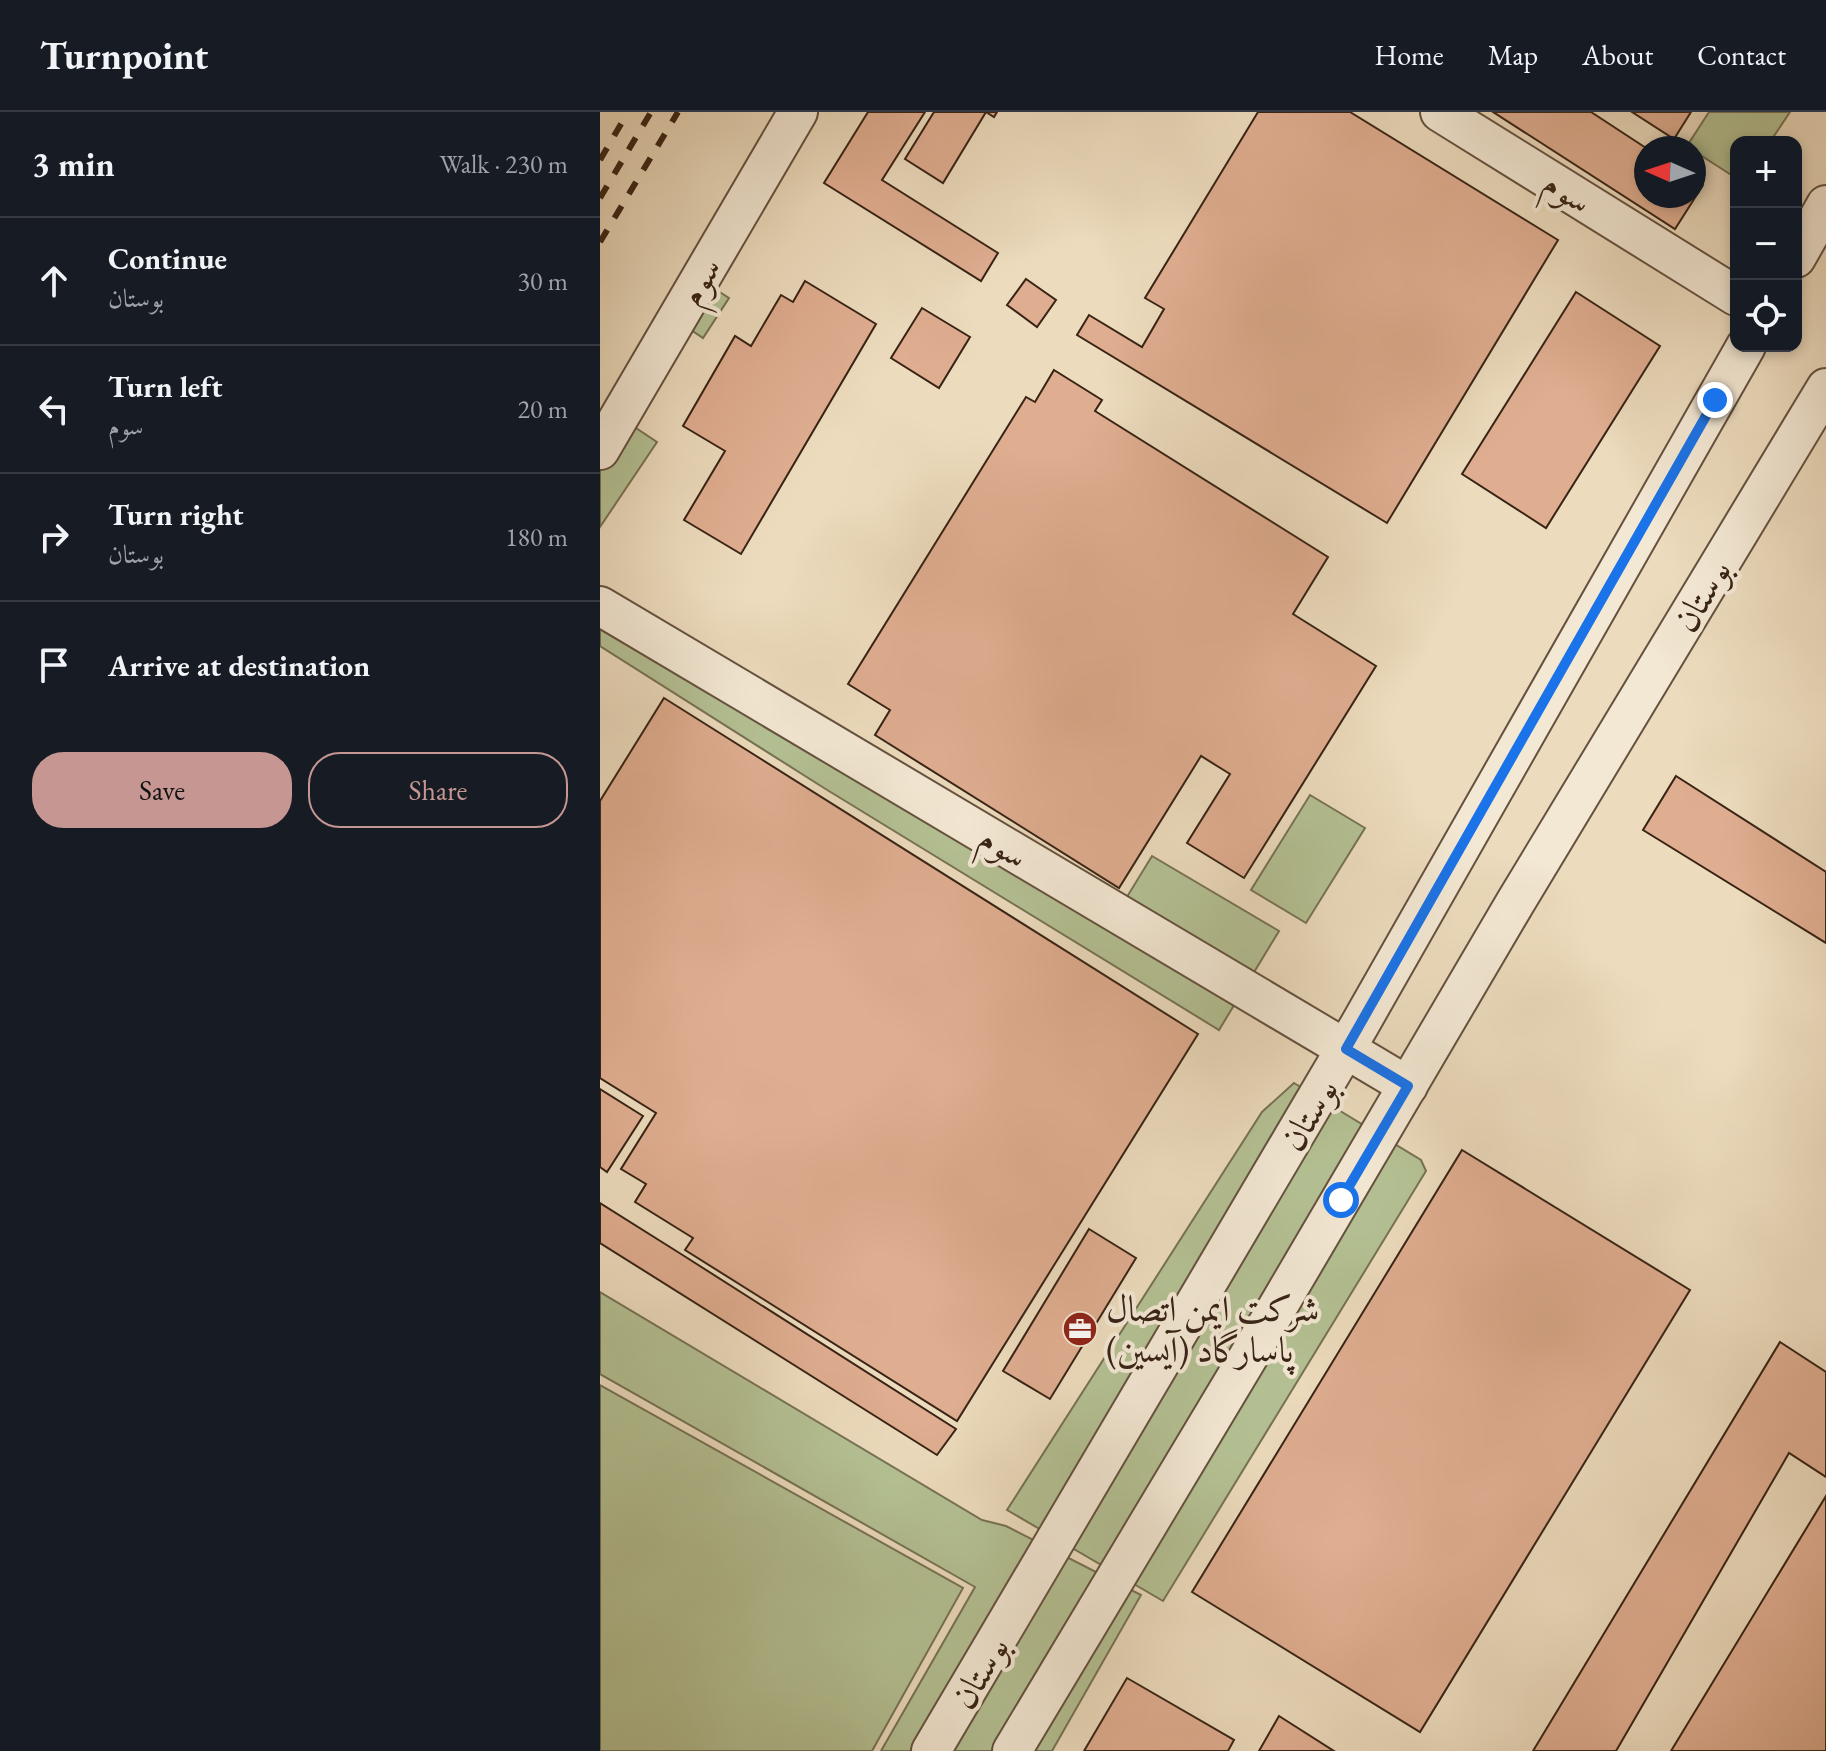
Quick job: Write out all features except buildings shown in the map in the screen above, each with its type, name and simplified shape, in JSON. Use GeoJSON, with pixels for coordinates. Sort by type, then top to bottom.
{"type":"FeatureCollection","features":[{"type":"Feature","properties":{"kind":"lane","name":"سوم"},"geometry":{"type":"LineString","coordinates":[[600,450],[798,112]]}},
{"type":"Feature","properties":{"kind":"lane","name":"سوم"},"geometry":{"type":"LineString","coordinates":[[1440,112],[1730,292]]}},
{"type":"Feature","properties":{"kind":"lane"},"geometry":{"type":"LineString","coordinates":[[1802,247],[1826,205]]}},
{"type":"Feature","properties":{"kind":"lane","name":"بوستان"},"geometry":{"type":"LineString","coordinates":[[931,1751],[1346,1049],[1743,352]]}},
{"type":"Feature","properties":{"kind":"lane","name":"بوستان"},"geometry":{"type":"LineString","coordinates":[[1012,1751],[1515,903],[1826,388]]}},
{"type":"Feature","properties":{"kind":"lane","name":"سوم"},"geometry":{"type":"LineString","coordinates":[[600,606],[1408,1086]]}},
{"type":"Feature","properties":{"kind":"green space"},"geometry":{"type":"Polygon","coordinates":[[[1709,112],[1790,112],[1774,136],[1730,136],[1730,174],[1706,159],[1706,136],[1693,136],[1709,112]]]}},
{"type":"Feature","properties":{"kind":"green space"},"geometry":{"type":"Polygon","coordinates":[[[685,270],[729,298],[703,338],[691,330],[633,426],[657,442],[600,527],[600,416],[685,270]]]}},
{"type":"Feature","properties":{"kind":"green space"},"geometry":{"type":"Polygon","coordinates":[[[600,605],[1122,905],[1152,856],[1279,931],[1219,1030],[824,788],[600,646],[600,605]]]}},
{"type":"Feature","properties":{"kind":"green space"},"geometry":{"type":"Polygon","coordinates":[[[1310,795],[1365,828],[1306,923],[1251,890],[1310,795]]]}},
{"type":"Feature","properties":{"kind":"green space"},"geometry":{"type":"Polygon","coordinates":[[[1294,1083],[1421,1160],[1426,1171],[1163,1601],[1007,1510],[1262,1112],[1294,1083]]]}},
{"type":"Feature","properties":{"kind":"green space"},"geometry":{"type":"Polygon","coordinates":[[[600,1292],[982,1520],[1006,1526],[1141,1595],[1052,1751],[881,1751],[975,1587],[600,1374],[600,1292]]]}},
{"type":"Feature","properties":{"kind":"green space"},"geometry":{"type":"Polygon","coordinates":[[[600,1385],[963,1588],[872,1751],[600,1751],[600,1385]]]}},
{"type":"Feature","properties":{"kind":"railway"},"geometry":{"type":"LineString","coordinates":[[600,160],[628,112]]}},
{"type":"Feature","properties":{"kind":"railway"},"geometry":{"type":"LineString","coordinates":[[600,198],[651,112]]}},
{"type":"Feature","properties":{"kind":"railway"},"geometry":{"type":"LineString","coordinates":[[600,242],[678,112]]}},
{"type":"Feature","properties":{"kind":"place","name":"شرکت ایمن اتصال پاسارگاد (آیسین)"},"geometry":{"type":"Point","coordinates":[1080,1329]}},
{"type":"Feature","properties":{"kind":"route"},"geometry":{"type":"LineString","coordinates":[[1341,1200],[1408,1086],[1346,1049],[1715,400]]}}]}
